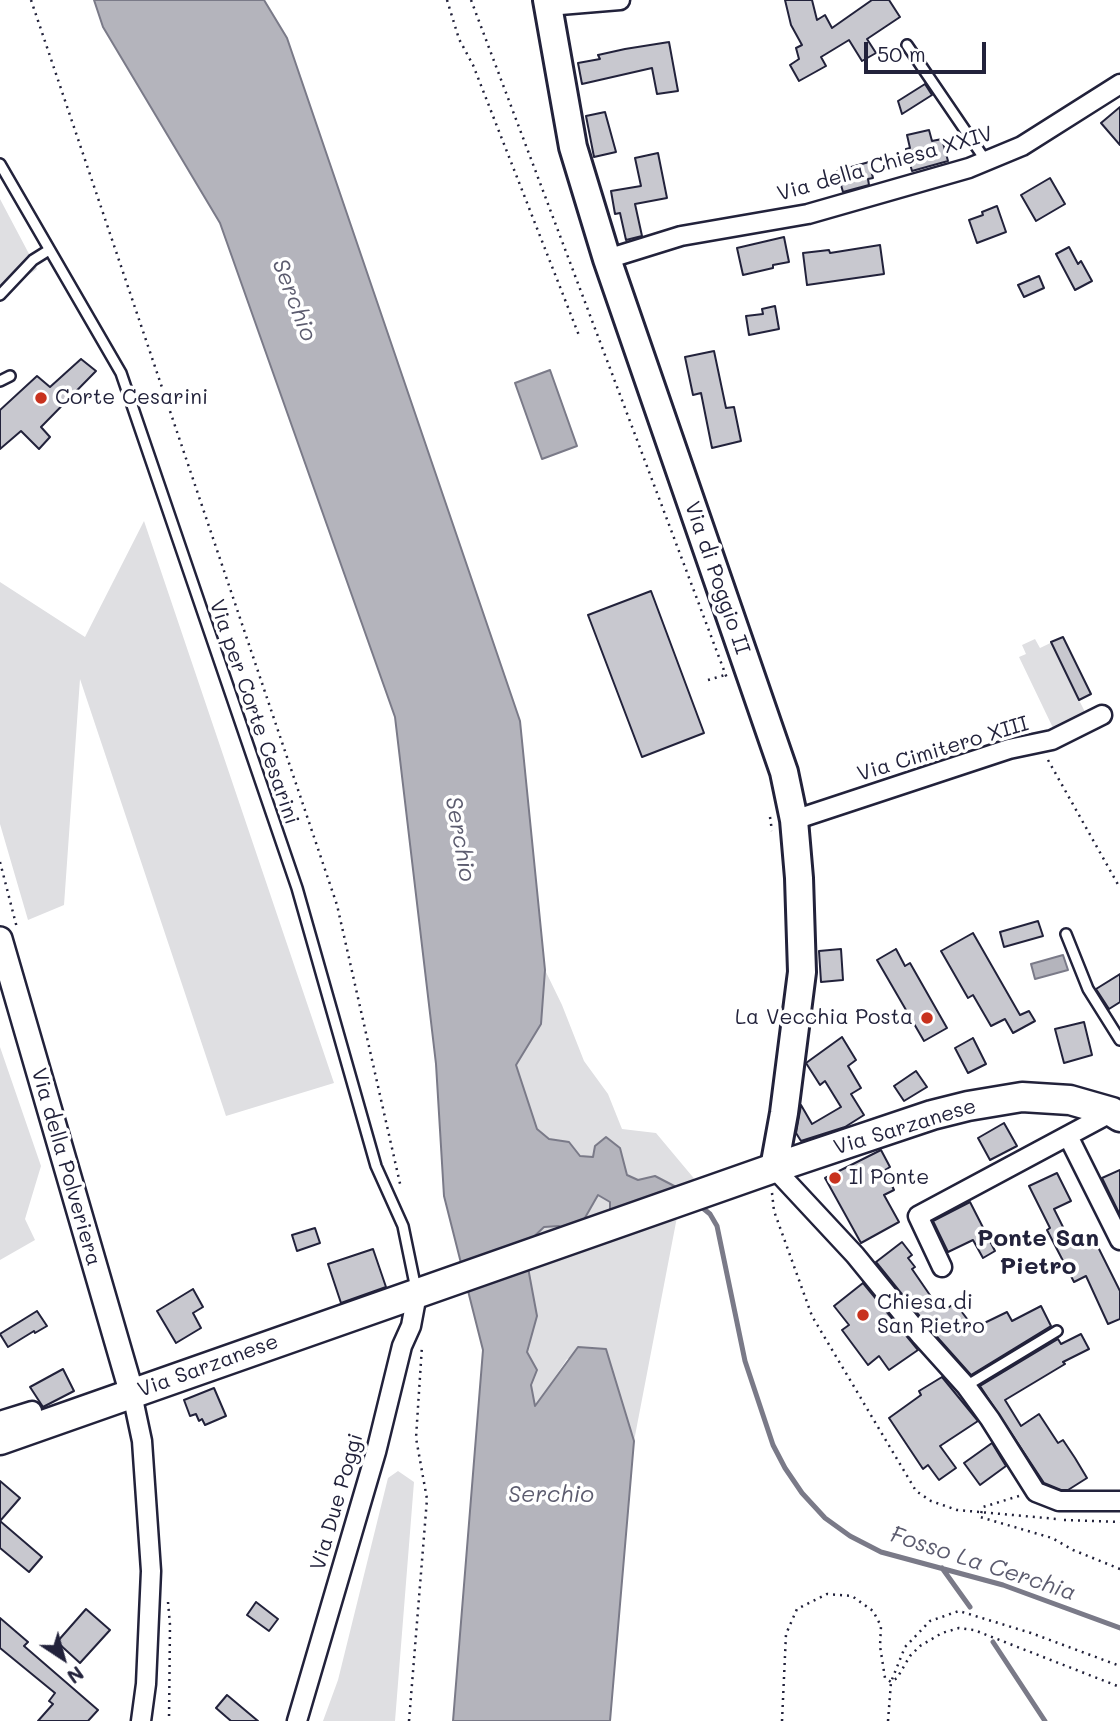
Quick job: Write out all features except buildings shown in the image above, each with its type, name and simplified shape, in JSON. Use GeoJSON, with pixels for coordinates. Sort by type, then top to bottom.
{"type":"FeatureCollection","features":[{"type":"Feature","properties":{"kind":"main road","name":"Via di Poggio II"},"geometry":{"type":"LineString","coordinates":[[547,3],[573,147],[607,259],[784,772],[794,820],[802,972],[773,1181]]}},
{"type":"Feature","properties":{"kind":"main road","name":"Via Sarzanese"},"geometry":{"type":"LineString","coordinates":[[0,1440],[417,1294],[773,1181],[932,1115],[1022,1097],[1070,1100],[1117,1111]]}},
{"type":"Feature","properties":{"kind":"street"},"geometry":{"type":"LineString","coordinates":[[547,3],[620,0]]}},
{"type":"Feature","properties":{"kind":"street","name":"Via della Chiesa XXIV"},"geometry":{"type":"LineString","coordinates":[[607,259],[681,236],[808,214],[968,168],[1022,146],[1120,84]]}},
{"type":"Feature","properties":{"kind":"street","name":"Via Cimitero XIII"},"geometry":{"type":"LineString","coordinates":[[794,820],[1009,749],[1052,740],[1102,715]]}},
{"type":"Feature","properties":{"kind":"street","name":"Via della Polveriera"},"geometry":{"type":"LineString","coordinates":[[0,939],[132,1394]]}},
{"type":"Feature","properties":{"kind":"street"},"geometry":{"type":"LineString","coordinates":[[942,1267],[918,1216],[1117,1111]]}},
{"type":"Feature","properties":{"kind":"street"},"geometry":{"type":"LineString","coordinates":[[1068,1136],[1120,1240]]}},
{"type":"Feature","properties":{"kind":"street"},"geometry":{"type":"LineString","coordinates":[[773,1181],[855,1255],[966,1387],[990,1419],[1036,1492],[1059,1501],[1120,1501]]}},
{"type":"Feature","properties":{"kind":"street","name":"Via Due Poggi"},"geometry":{"type":"LineString","coordinates":[[297,1721],[376,1452],[402,1346],[411,1326],[417,1294]]}},
{"type":"Feature","properties":{"kind":"street"},"geometry":{"type":"LineString","coordinates":[[132,1394],[142,1441],[151,1571],[146,1684],[141,1721]]}},
{"type":"Feature","properties":{"kind":"street"},"geometry":{"type":"LineString","coordinates":[[0,1421],[32,1411]]}},
{"type":"Feature","properties":{"kind":"lane"},"geometry":{"type":"LineString","coordinates":[[907,45],[986,161]]}},
{"type":"Feature","properties":{"kind":"lane","name":"Via per Corte Cesarini"},"geometry":{"type":"LineString","coordinates":[[0,164],[121,373],[297,888],[376,1166],[403,1226],[417,1294]]}},
{"type":"Feature","properties":{"kind":"lane"},"geometry":{"type":"LineString","coordinates":[[0,295],[33,260],[49,250]]}},
{"type":"Feature","properties":{"kind":"lane"},"geometry":{"type":"LineString","coordinates":[[0,381],[10,376]]}},
{"type":"Feature","properties":{"kind":"lane"},"geometry":{"type":"LineString","coordinates":[[1066,934],[1088,989],[1120,1040]]}},
{"type":"Feature","properties":{"kind":"lane"},"geometry":{"type":"LineString","coordinates":[[966,1387],[1057,1331]]}},
{"type":"Feature","properties":{"kind":"path"},"geometry":{"type":"LineString","coordinates":[[31,0],[337,905],[403,1199],[403,1226]]}},
{"type":"Feature","properties":{"kind":"path"},"geometry":{"type":"LineString","coordinates":[[447,0],[459,39],[478,78],[580,338]]}},
{"type":"Feature","properties":{"kind":"path"},"geometry":{"type":"LineString","coordinates":[[471,0],[730,684]]}},
{"type":"Feature","properties":{"kind":"path"},"geometry":{"type":"LineString","coordinates":[[708,680],[726,675]]}},
{"type":"Feature","properties":{"kind":"path"},"geometry":{"type":"LineString","coordinates":[[1038,743],[1120,888]]}},
{"type":"Feature","properties":{"kind":"path"},"geometry":{"type":"LineString","coordinates":[[769,811],[773,837]]}},
{"type":"Feature","properties":{"kind":"path"},"geometry":{"type":"LineString","coordinates":[[773,1181],[774,1211],[812,1316],[916,1491],[931,1501],[957,1510],[1120,1522]]}},
{"type":"Feature","properties":{"kind":"path"},"geometry":{"type":"LineString","coordinates":[[409,1721],[427,1499],[416,1437],[422,1343]]}},
{"type":"Feature","properties":{"kind":"path"},"geometry":{"type":"LineString","coordinates":[[1036,1492],[983,1507],[979,1517],[1052,1538],[1073,1550],[1120,1569]]}},
{"type":"Feature","properties":{"kind":"path"},"geometry":{"type":"LineString","coordinates":[[782,1721],[786,1634],[797,1609],[827,1594],[852,1596],[873,1611],[881,1626],[880,1646],[885,1678],[891,1682]]}},
{"type":"Feature","properties":{"kind":"path"},"geometry":{"type":"LineString","coordinates":[[888,1721],[891,1682],[905,1647],[930,1621],[959,1611],[1031,1633],[1120,1666]]}},
{"type":"Feature","properties":{"kind":"path"},"geometry":{"type":"LineString","coordinates":[[891,1682],[897,1678],[910,1656],[920,1646],[942,1633],[959,1629],[974,1630],[1120,1687]]}},
{"type":"Feature","properties":{"kind":"shaded area"},"geometry":{"type":"Polygon","coordinates":[[[0,199],[37,269],[0,295],[0,199]]]}},
{"type":"Feature","properties":{"kind":"shaded area"},"geometry":{"type":"Polygon","coordinates":[[[144,521],[334,1083],[226,1116],[80,679],[64,905],[28,920],[0,824],[0,582],[85,637],[144,521]]]}},
{"type":"Feature","properties":{"kind":"shaded area"},"geometry":{"type":"Polygon","coordinates":[[[1063,637],[1091,694],[1079,700],[1086,714],[1054,730],[1019,657],[1026,654],[1022,645],[1035,639],[1040,648],[1063,637]]]}},
{"type":"Feature","properties":{"kind":"shaded area"},"geometry":{"type":"Polygon","coordinates":[[[545,970],[584,1061],[608,1094],[622,1129],[656,1133],[697,1182],[682,1191],[634,1441],[605,1349],[567,1359],[535,1407],[531,1385],[537,1370],[527,1352],[537,1316],[524,1246],[544,1227],[559,1225],[570,1237],[578,1230],[598,1195],[610,1202],[610,1228],[655,1176],[638,1180],[627,1175],[620,1149],[593,1157],[579,1156],[569,1142],[549,1139],[537,1129],[516,1065],[541,1024],[545,970]]]}},
{"type":"Feature","properties":{"kind":"shaded area"},"geometry":{"type":"Polygon","coordinates":[[[0,1047],[41,1166],[25,1219],[35,1240],[0,1260],[0,1047]]]}},
{"type":"Feature","properties":{"kind":"shaded area"},"geometry":{"type":"Polygon","coordinates":[[[398,1471],[414,1482],[395,1721],[323,1721],[338,1680],[388,1478],[398,1471]]]}},
{"type":"Feature","properties":{"kind":"water","name":"Serchio"},"geometry":{"type":"Polygon","coordinates":[[[94,0],[264,0],[287,38],[520,721],[545,970],[541,1024],[516,1065],[537,1129],[549,1139],[569,1142],[580,1156],[593,1157],[595,1146],[606,1137],[620,1148],[627,1175],[638,1180],[655,1176],[682,1190],[610,1229],[610,1202],[598,1195],[578,1230],[570,1237],[559,1226],[544,1227],[524,1246],[537,1316],[527,1352],[537,1370],[531,1385],[535,1406],[578,1347],[606,1349],[634,1441],[610,1721],[453,1721],[483,1350],[444,1196],[436,1064],[395,717],[220,223],[103,27],[94,0]]]}},
{"type":"Feature","properties":{"kind":"water"},"geometry":{"type":"Polygon","coordinates":[[[550,370],[577,446],[542,459],[515,383],[550,370]]]}},
{"type":"Feature","properties":{"kind":"water"},"geometry":{"type":"Polygon","coordinates":[[[1063,955],[1068,970],[1035,979],[1031,964],[1063,955]]]}},
{"type":"Feature","properties":{"kind":"waterway","name":"Fosso La Cerchia"},"geometry":{"type":"LineString","coordinates":[[699,1205],[710,1214],[717,1226],[745,1361],[773,1445],[802,1493],[825,1518],[850,1536],[881,1552],[1003,1585],[1120,1628]]}},
{"type":"Feature","properties":{"kind":"waterway"},"geometry":{"type":"LineString","coordinates":[[942,1568],[970,1607]]}},
{"type":"Feature","properties":{"kind":"waterway"},"geometry":{"type":"LineString","coordinates":[[993,1642],[1045,1721]]}},
{"type":"Feature","properties":{"kind":"place","name":"Corte Cesarini"},"geometry":{"type":"Point","coordinates":[41,398]}},
{"type":"Feature","properties":{"kind":"place","name":"La Vecchia Posta"},"geometry":{"type":"Point","coordinates":[927,1018]}},
{"type":"Feature","properties":{"kind":"place","name":"Il Ponte"},"geometry":{"type":"Point","coordinates":[835,1178]}},
{"type":"Feature","properties":{"kind":"place","name":"Chiesa di San Pietro"},"geometry":{"type":"Point","coordinates":[863,1315]}},
{"type":"Feature","properties":{"kind":"district","name":"Ponte San Pietro"},"geometry":{"type":"Point","coordinates":[1038,1253]}}]}
